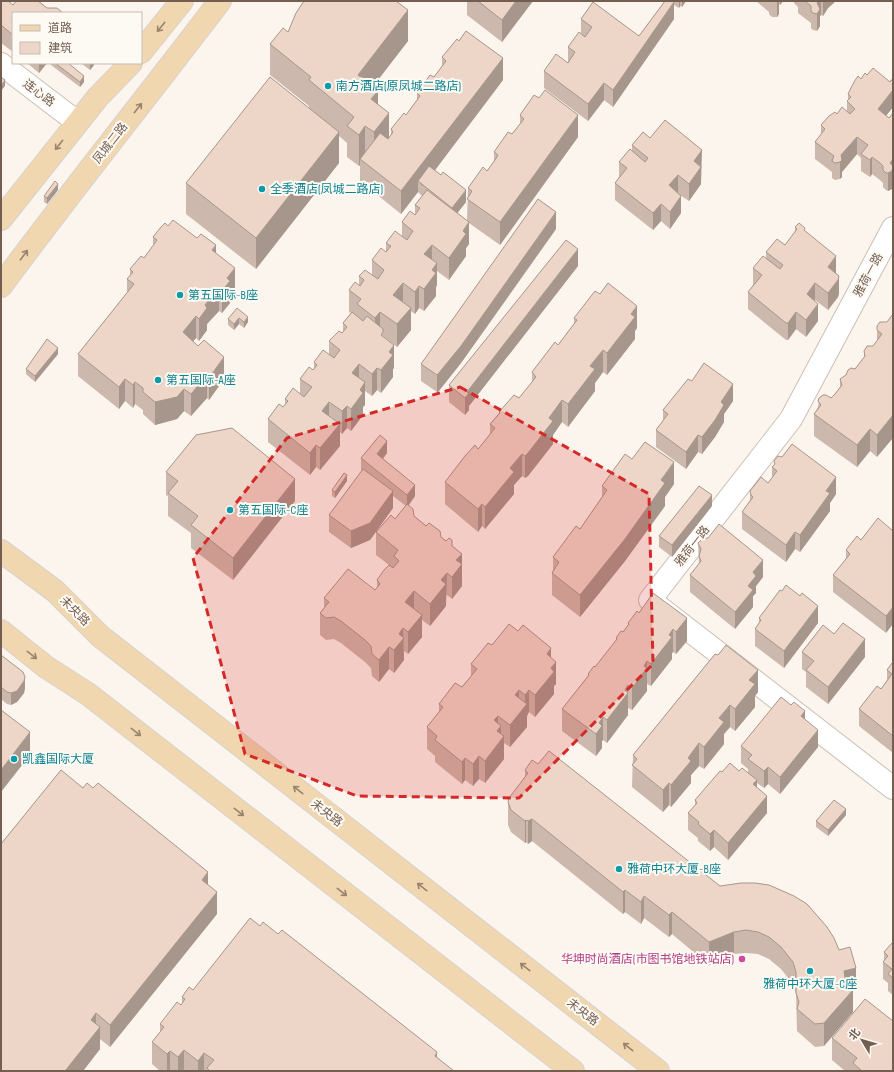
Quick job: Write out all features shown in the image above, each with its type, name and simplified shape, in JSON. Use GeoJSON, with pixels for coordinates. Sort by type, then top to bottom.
{"type":"FeatureCollection","features":[{"type":"Feature","properties":{"kind":"main road"},"geometry":{"type":"LineString","coordinates":[[142,51],[182,1]]}},
{"type":"Feature","properties":{"kind":"main road","name":"凤城二路"},"geometry":{"type":"LineString","coordinates":[[1,286],[60,207],[220,1]]}},
{"type":"Feature","properties":{"kind":"main road"},"geometry":{"type":"LineString","coordinates":[[1,219],[77,122],[98,97],[130,64]]}},
{"type":"Feature","properties":{"kind":"main road","name":"未央路"},"geometry":{"type":"LineString","coordinates":[[2,551],[55,591],[100,636],[658,1071]]}},
{"type":"Feature","properties":{"kind":"main road"},"geometry":{"type":"LineString","coordinates":[[1,631],[46,667],[88,694],[573,1071]]}},
{"type":"Feature","properties":{"kind":"street","name":"连心路"},"geometry":{"type":"LineString","coordinates":[[1,64],[77,122]]}},
{"type":"Feature","properties":{"kind":"street","name":"雅荷一路"},"geometry":{"type":"LineString","coordinates":[[893,228],[791,420],[650,600],[893,788]]}},
{"type":"Feature","properties":{"kind":"highlighted area"},"geometry":{"type":"Polygon","coordinates":[[[460,387],[649,494],[653,664],[519,798],[357,796],[245,754],[193,558],[287,438],[460,387]]]}},
{"type":"Feature","properties":{"kind":"building"},"geometry":{"type":"Polygon","coordinates":[[[1,1],[8,1],[13,5],[16,1],[38,1],[47,8],[57,8],[62,12],[12,12],[12,34],[1,25],[1,1]]]}},
{"type":"Feature","properties":{"kind":"building","name":"南方酒店(原凤城二路店)"},"geometry":{"type":"Polygon","coordinates":[[[304,1],[396,1],[408,10],[358,75],[378,91],[371,99],[389,113],[374,132],[365,126],[359,135],[347,126],[354,117],[309,80],[311,77],[270,44],[283,28],[288,32],[296,13],[304,1]]]}},
{"type":"Feature","properties":{"kind":"building"},"geometry":{"type":"Polygon","coordinates":[[[478,1],[516,1],[502,20],[478,1]]]}},
{"type":"Feature","properties":{"kind":"building"},"geometry":{"type":"Polygon","coordinates":[[[665,1],[674,2],[613,90],[604,83],[588,104],[544,71],[556,54],[568,63],[575,52],[568,47],[579,32],[585,37],[592,27],[581,19],[593,2],[639,36],[665,1]]]}},
{"type":"Feature","properties":{"kind":"building"},"geometry":{"type":"Polygon","coordinates":[[[805,1],[819,1],[817,3],[820,9],[817,14],[811,11],[811,6],[805,1]]]}},
{"type":"Feature","properties":{"kind":"building"},"geometry":{"type":"Polygon","coordinates":[[[466,31],[503,58],[401,191],[360,159],[380,133],[388,139],[393,132],[391,129],[404,113],[406,115],[420,96],[417,93],[430,75],[434,77],[446,61],[442,57],[457,39],[459,41],[466,31]]]}},
{"type":"Feature","properties":{"kind":"building"},"geometry":{"type":"Polygon","coordinates":[[[56,64],[69,64],[84,76],[80,82],[56,64]]]}},
{"type":"Feature","properties":{"kind":"building"},"geometry":{"type":"Polygon","coordinates":[[[873,68],[890,82],[893,80],[893,90],[878,109],[889,118],[893,113],[893,159],[890,163],[893,166],[892,171],[888,173],[883,170],[883,166],[880,163],[872,157],[870,160],[861,154],[868,145],[857,137],[841,155],[842,160],[835,163],[832,161],[834,156],[815,142],[825,129],[821,125],[829,116],[835,112],[837,114],[842,107],[850,114],[855,109],[847,101],[851,97],[848,94],[858,76],[861,79],[865,73],[867,75],[873,68]]]}},
{"type":"Feature","properties":{"kind":"building"},"geometry":{"type":"Polygon","coordinates":[[[1,77],[5,80],[1,86],[1,77]]]}},
{"type":"Feature","properties":{"kind":"building","name":"全季酒店(凤城二路店)"},"geometry":{"type":"Polygon","coordinates":[[[270,77],[339,132],[256,238],[186,183],[270,77]]]}},
{"type":"Feature","properties":{"kind":"building"},"geometry":{"type":"Polygon","coordinates":[[[545,90],[578,115],[500,222],[467,199],[472,191],[468,188],[483,167],[487,171],[495,160],[498,155],[494,152],[508,132],[512,134],[524,119],[520,115],[534,95],[539,98],[545,90]]]}},
{"type":"Feature","properties":{"kind":"building"},"geometry":{"type":"Polygon","coordinates":[[[665,120],[702,150],[694,161],[701,167],[689,184],[678,175],[669,185],[681,196],[670,212],[661,204],[653,213],[615,183],[627,168],[619,162],[630,149],[645,162],[648,158],[632,145],[643,132],[650,138],[665,120]]]}},
{"type":"Feature","properties":{"kind":"building"},"geometry":{"type":"Polygon","coordinates":[[[429,166],[441,175],[443,172],[466,190],[452,208],[418,181],[429,166]]]}},
{"type":"Feature","properties":{"kind":"building"},"geometry":{"type":"Polygon","coordinates":[[[55,181],[58,184],[47,198],[44,196],[55,181]]]}},
{"type":"Feature","properties":{"kind":"building"},"geometry":{"type":"Polygon","coordinates":[[[427,190],[469,222],[463,231],[466,234],[449,258],[432,245],[424,254],[437,263],[432,270],[436,273],[424,289],[419,286],[415,292],[403,283],[393,295],[411,308],[397,324],[380,312],[375,318],[357,304],[361,299],[349,290],[355,282],[360,286],[364,280],[359,276],[365,270],[378,279],[384,270],[372,260],[381,248],[386,252],[391,246],[386,243],[395,231],[407,240],[413,231],[402,222],[410,211],[415,215],[420,208],[415,205],[427,190]]]}},
{"type":"Feature","properties":{"kind":"building"},"geometry":{"type":"Polygon","coordinates":[[[538,199],[556,212],[461,346],[437,375],[421,364],[538,199]]]}},
{"type":"Feature","properties":{"kind":"building"},"geometry":{"type":"Polygon","coordinates":[[[173,220],[197,238],[201,234],[216,245],[212,250],[235,268],[227,278],[230,281],[222,291],[219,288],[205,305],[207,308],[199,319],[196,316],[183,332],[198,346],[204,340],[224,357],[209,378],[207,375],[191,394],[184,389],[177,397],[155,402],[143,392],[143,388],[135,382],[133,385],[125,379],[119,387],[78,354],[134,284],[127,279],[133,272],[130,269],[141,256],[144,258],[157,240],[153,237],[161,227],[165,223],[168,226],[173,220]]]}},
{"type":"Feature","properties":{"kind":"building"},"geometry":{"type":"Polygon","coordinates":[[[799,223],[805,228],[804,230],[836,256],[828,267],[839,276],[838,280],[828,293],[815,283],[807,294],[818,304],[806,320],[796,312],[788,323],[786,323],[748,292],[762,275],[753,268],[763,256],[780,269],[783,265],[766,252],[777,239],[785,245],[797,229],[795,227],[799,223]]]}},
{"type":"Feature","properties":{"kind":"building"},"geometry":{"type":"Polygon","coordinates":[[[566,240],[578,249],[467,392],[469,393],[465,398],[449,385],[566,240]]]}},
{"type":"Feature","properties":{"kind":"building"},"geometry":{"type":"Polygon","coordinates":[[[608,283],[637,306],[631,314],[635,317],[607,353],[603,350],[590,366],[595,369],[568,404],[562,400],[549,418],[553,421],[528,453],[525,456],[522,454],[510,468],[514,472],[485,507],[482,504],[478,509],[445,482],[475,445],[478,449],[495,428],[490,424],[500,413],[499,412],[514,395],[519,398],[536,377],[532,372],[555,342],[558,345],[577,320],[574,318],[595,291],[600,294],[608,283]]]}},
{"type":"Feature","properties":{"kind":"building"},"geometry":{"type":"Polygon","coordinates":[[[237,308],[248,317],[244,322],[239,318],[234,324],[228,319],[237,308]]]}},
{"type":"Feature","properties":{"kind":"building"},"geometry":{"type":"Polygon","coordinates":[[[352,312],[363,321],[367,316],[383,329],[381,335],[394,345],[389,352],[393,355],[381,370],[377,368],[372,374],[359,364],[352,373],[365,382],[360,390],[363,393],[351,409],[347,406],[342,411],[329,402],[322,411],[340,424],[320,448],[316,445],[310,453],[268,419],[279,404],[283,407],[288,401],[285,399],[293,388],[304,397],[312,387],[300,379],[309,367],[313,370],[317,365],[314,362],[323,350],[334,358],[340,350],[329,341],[339,331],[342,333],[347,327],[343,323],[352,312]]]}},
{"type":"Feature","properties":{"kind":"building"},"geometry":{"type":"Polygon","coordinates":[[[893,314],[893,415],[877,435],[870,429],[857,445],[814,414],[821,405],[818,401],[819,398],[826,395],[831,398],[835,394],[842,385],[840,379],[846,375],[848,370],[851,368],[855,369],[865,356],[864,351],[867,346],[873,346],[882,334],[877,330],[877,326],[880,322],[887,322],[893,314]]]}},
{"type":"Feature","properties":{"kind":"building"},"geometry":{"type":"Polygon","coordinates":[[[47,339],[58,348],[35,376],[26,369],[47,339]]]}},
{"type":"Feature","properties":{"kind":"building"},"geometry":{"type":"Polygon","coordinates":[[[704,363],[733,384],[721,402],[724,405],[715,420],[702,437],[698,435],[686,452],[656,430],[668,414],[663,410],[688,379],[692,381],[704,363]]]}},
{"type":"Feature","properties":{"kind":"building","name":"第五国际-C座"},"geometry":{"type":"Polygon","coordinates":[[[232,428],[295,479],[233,558],[191,525],[198,516],[168,493],[178,481],[166,472],[196,435],[232,428]]]}},
{"type":"Feature","properties":{"kind":"building"},"geometry":{"type":"Polygon","coordinates":[[[380,435],[387,441],[377,454],[415,485],[407,495],[361,458],[380,435]]]}},
{"type":"Feature","properties":{"kind":"building"},"geometry":{"type":"Polygon","coordinates":[[[645,442],[674,462],[661,480],[665,483],[625,539],[580,595],[552,573],[559,562],[553,557],[576,526],[580,529],[607,490],[602,486],[625,454],[632,459],[645,442]]]}},
{"type":"Feature","properties":{"kind":"building"},"geometry":{"type":"Polygon","coordinates":[[[792,444],[836,477],[826,491],[830,493],[800,535],[795,532],[786,545],[742,512],[753,497],[750,491],[761,477],[768,483],[777,471],[772,467],[775,464],[774,461],[778,456],[782,457],[792,444]]]}},
{"type":"Feature","properties":{"kind":"building"},"geometry":{"type":"Polygon","coordinates":[[[363,469],[393,491],[370,523],[351,531],[329,515],[363,469]]]}},
{"type":"Feature","properties":{"kind":"building"},"geometry":{"type":"Polygon","coordinates":[[[344,473],[347,475],[335,492],[332,490],[344,473]]]}},
{"type":"Feature","properties":{"kind":"building"},"geometry":{"type":"Polygon","coordinates":[[[699,486],[712,495],[672,545],[659,536],[699,486]]]}},
{"type":"Feature","properties":{"kind":"building"},"geometry":{"type":"Polygon","coordinates":[[[407,504],[413,509],[414,516],[426,526],[429,523],[440,531],[441,537],[446,541],[449,538],[452,540],[452,546],[462,554],[456,560],[462,564],[452,577],[447,573],[441,580],[446,584],[430,604],[414,591],[405,602],[422,615],[408,632],[403,628],[399,634],[404,638],[394,650],[389,647],[379,660],[372,654],[371,646],[365,640],[341,621],[334,617],[326,618],[320,613],[329,602],[324,598],[348,569],[375,590],[380,584],[377,580],[384,570],[389,565],[393,568],[399,561],[394,556],[398,550],[376,532],[391,515],[395,519],[407,504]]]}},
{"type":"Feature","properties":{"kind":"building"},"geometry":{"type":"Polygon","coordinates":[[[878,518],[893,531],[893,607],[886,616],[833,575],[850,554],[846,550],[857,536],[861,540],[878,518]]]}},
{"type":"Feature","properties":{"kind":"building"},"geometry":{"type":"Polygon","coordinates":[[[719,524],[763,560],[753,572],[756,576],[748,586],[753,590],[735,612],[690,575],[701,561],[699,556],[701,549],[698,543],[702,539],[708,538],[719,524]]]}},
{"type":"Feature","properties":{"kind":"building"},"geometry":{"type":"Polygon","coordinates":[[[786,585],[800,596],[802,593],[818,606],[784,651],[755,629],[761,620],[759,618],[780,590],[782,591],[786,585]]]}},
{"type":"Feature","properties":{"kind":"building"},"geometry":{"type":"Polygon","coordinates":[[[653,593],[687,618],[676,632],[673,629],[669,635],[672,637],[651,664],[647,661],[644,666],[647,668],[632,688],[628,685],[625,690],[628,693],[607,720],[603,717],[599,723],[602,726],[596,734],[562,709],[589,675],[588,674],[594,666],[595,667],[617,639],[616,638],[621,631],[623,632],[637,611],[639,613],[653,593]]]}},
{"type":"Feature","properties":{"kind":"building"},"geometry":{"type":"Polygon","coordinates":[[[843,623],[865,639],[828,687],[806,670],[814,661],[802,652],[823,625],[834,634],[843,623]]]}},
{"type":"Feature","properties":{"kind":"building"},"geometry":{"type":"Polygon","coordinates":[[[509,624],[518,631],[523,625],[551,648],[547,654],[556,662],[551,668],[554,672],[535,695],[529,690],[525,695],[519,690],[515,695],[527,704],[510,725],[498,716],[494,720],[501,726],[497,731],[504,736],[485,761],[479,756],[473,764],[465,758],[462,762],[435,740],[437,736],[427,727],[443,707],[439,704],[455,683],[462,687],[477,669],[471,664],[488,643],[492,645],[509,624]]]}},
{"type":"Feature","properties":{"kind":"building"},"geometry":{"type":"Polygon","coordinates":[[[726,645],[758,670],[749,680],[755,684],[735,709],[730,705],[719,718],[724,722],[704,747],[699,743],[688,758],[691,761],[671,785],[669,783],[663,790],[632,765],[637,759],[633,755],[715,654],[718,655],[726,645]]]}},
{"type":"Feature","properties":{"kind":"building"},"geometry":{"type":"Polygon","coordinates":[[[1,655],[23,672],[25,677],[24,681],[17,691],[11,693],[7,692],[1,687],[1,655]]]}},
{"type":"Feature","properties":{"kind":"building"},"geometry":{"type":"Polygon","coordinates":[[[892,663],[893,736],[859,709],[877,686],[881,689],[892,674],[887,670],[892,663]]]}},
{"type":"Feature","properties":{"kind":"building"},"geometry":{"type":"Polygon","coordinates":[[[781,697],[791,705],[794,702],[805,711],[801,716],[818,730],[780,777],[768,767],[764,771],[748,759],[752,755],[741,746],[781,697]]]}},
{"type":"Feature","properties":{"kind":"building"},"geometry":{"type":"Polygon","coordinates":[[[1,710],[30,732],[1,770],[1,710]]]}},
{"type":"Feature","properties":{"kind":"building"},"geometry":{"type":"Polygon","coordinates":[[[549,751],[720,886],[741,883],[769,885],[794,896],[807,904],[827,927],[839,950],[850,947],[856,968],[844,971],[846,984],[853,990],[824,1023],[815,1024],[797,1009],[799,1002],[796,993],[796,972],[793,962],[781,947],[769,937],[758,932],[746,930],[734,932],[709,942],[672,912],[669,915],[644,896],[641,902],[625,890],[623,892],[532,819],[525,821],[511,810],[508,802],[509,798],[528,773],[525,770],[532,760],[538,764],[549,751]]]}},
{"type":"Feature","properties":{"kind":"building"},"geometry":{"type":"Polygon","coordinates":[[[730,763],[739,771],[742,768],[757,780],[753,784],[767,796],[728,843],[714,830],[710,834],[688,813],[697,803],[695,800],[720,771],[722,772],[730,763]]]}},
{"type":"Feature","properties":{"kind":"building"},"geometry":{"type":"Polygon","coordinates":[[[61,770],[83,788],[87,783],[93,788],[98,783],[208,872],[202,880],[217,892],[110,1025],[96,1013],[91,1020],[100,1027],[65,1071],[1,1071],[1,844],[61,770]]]}},
{"type":"Feature","properties":{"kind":"building"},"geometry":{"type":"Polygon","coordinates":[[[834,800],[846,809],[828,830],[816,821],[834,800]]]}},
{"type":"Feature","properties":{"kind":"building"},"geometry":{"type":"Polygon","coordinates":[[[250,918],[260,926],[263,922],[278,934],[282,930],[437,1052],[435,1056],[454,1071],[210,1071],[207,1068],[214,1060],[204,1053],[198,1061],[184,1050],[178,1057],[170,1051],[167,1054],[152,1042],[164,1027],[160,1024],[177,1002],[181,1005],[185,999],[182,997],[189,987],[193,990],[250,918]]]}},
{"type":"Feature","properties":{"kind":"building"},"geometry":{"type":"Polygon","coordinates":[[[893,942],[893,978],[888,974],[892,969],[883,962],[888,956],[884,952],[893,942]]]}},
{"type":"Feature","properties":{"kind":"building"},"geometry":{"type":"Polygon","coordinates":[[[865,999],[893,1021],[893,1071],[862,1071],[853,1063],[857,1058],[832,1038],[865,999]]]}},
{"type":"Feature","properties":{"kind":"place","name":"南方酒店(原凤城二路店)"},"geometry":{"type":"Point","coordinates":[328,86]}},
{"type":"Feature","properties":{"kind":"place","name":"全季酒店(凤城二路店)"},"geometry":{"type":"Point","coordinates":[262,189]}},
{"type":"Feature","properties":{"kind":"place","name":"第五国际-B座"},"geometry":{"type":"Point","coordinates":[180,295]}},
{"type":"Feature","properties":{"kind":"place","name":"第五国际-A座"},"geometry":{"type":"Point","coordinates":[158,380]}},
{"type":"Feature","properties":{"kind":"place","name":"第五国际-C座"},"geometry":{"type":"Point","coordinates":[230,510]}},
{"type":"Feature","properties":{"kind":"place","name":"凯鑫国际大厦"},"geometry":{"type":"Point","coordinates":[14,759]}},
{"type":"Feature","properties":{"kind":"place","name":"雅荷中环大厦-B座"},"geometry":{"type":"Point","coordinates":[619,869]}},
{"type":"Feature","properties":{"kind":"place","name":"华坤时尚酒店(市图书馆地铁站店)"},"geometry":{"type":"Point","coordinates":[742,959]}},
{"type":"Feature","properties":{"kind":"place","name":"雅荷中环大厦-C座"},"geometry":{"type":"Point","coordinates":[810,971]}}]}
